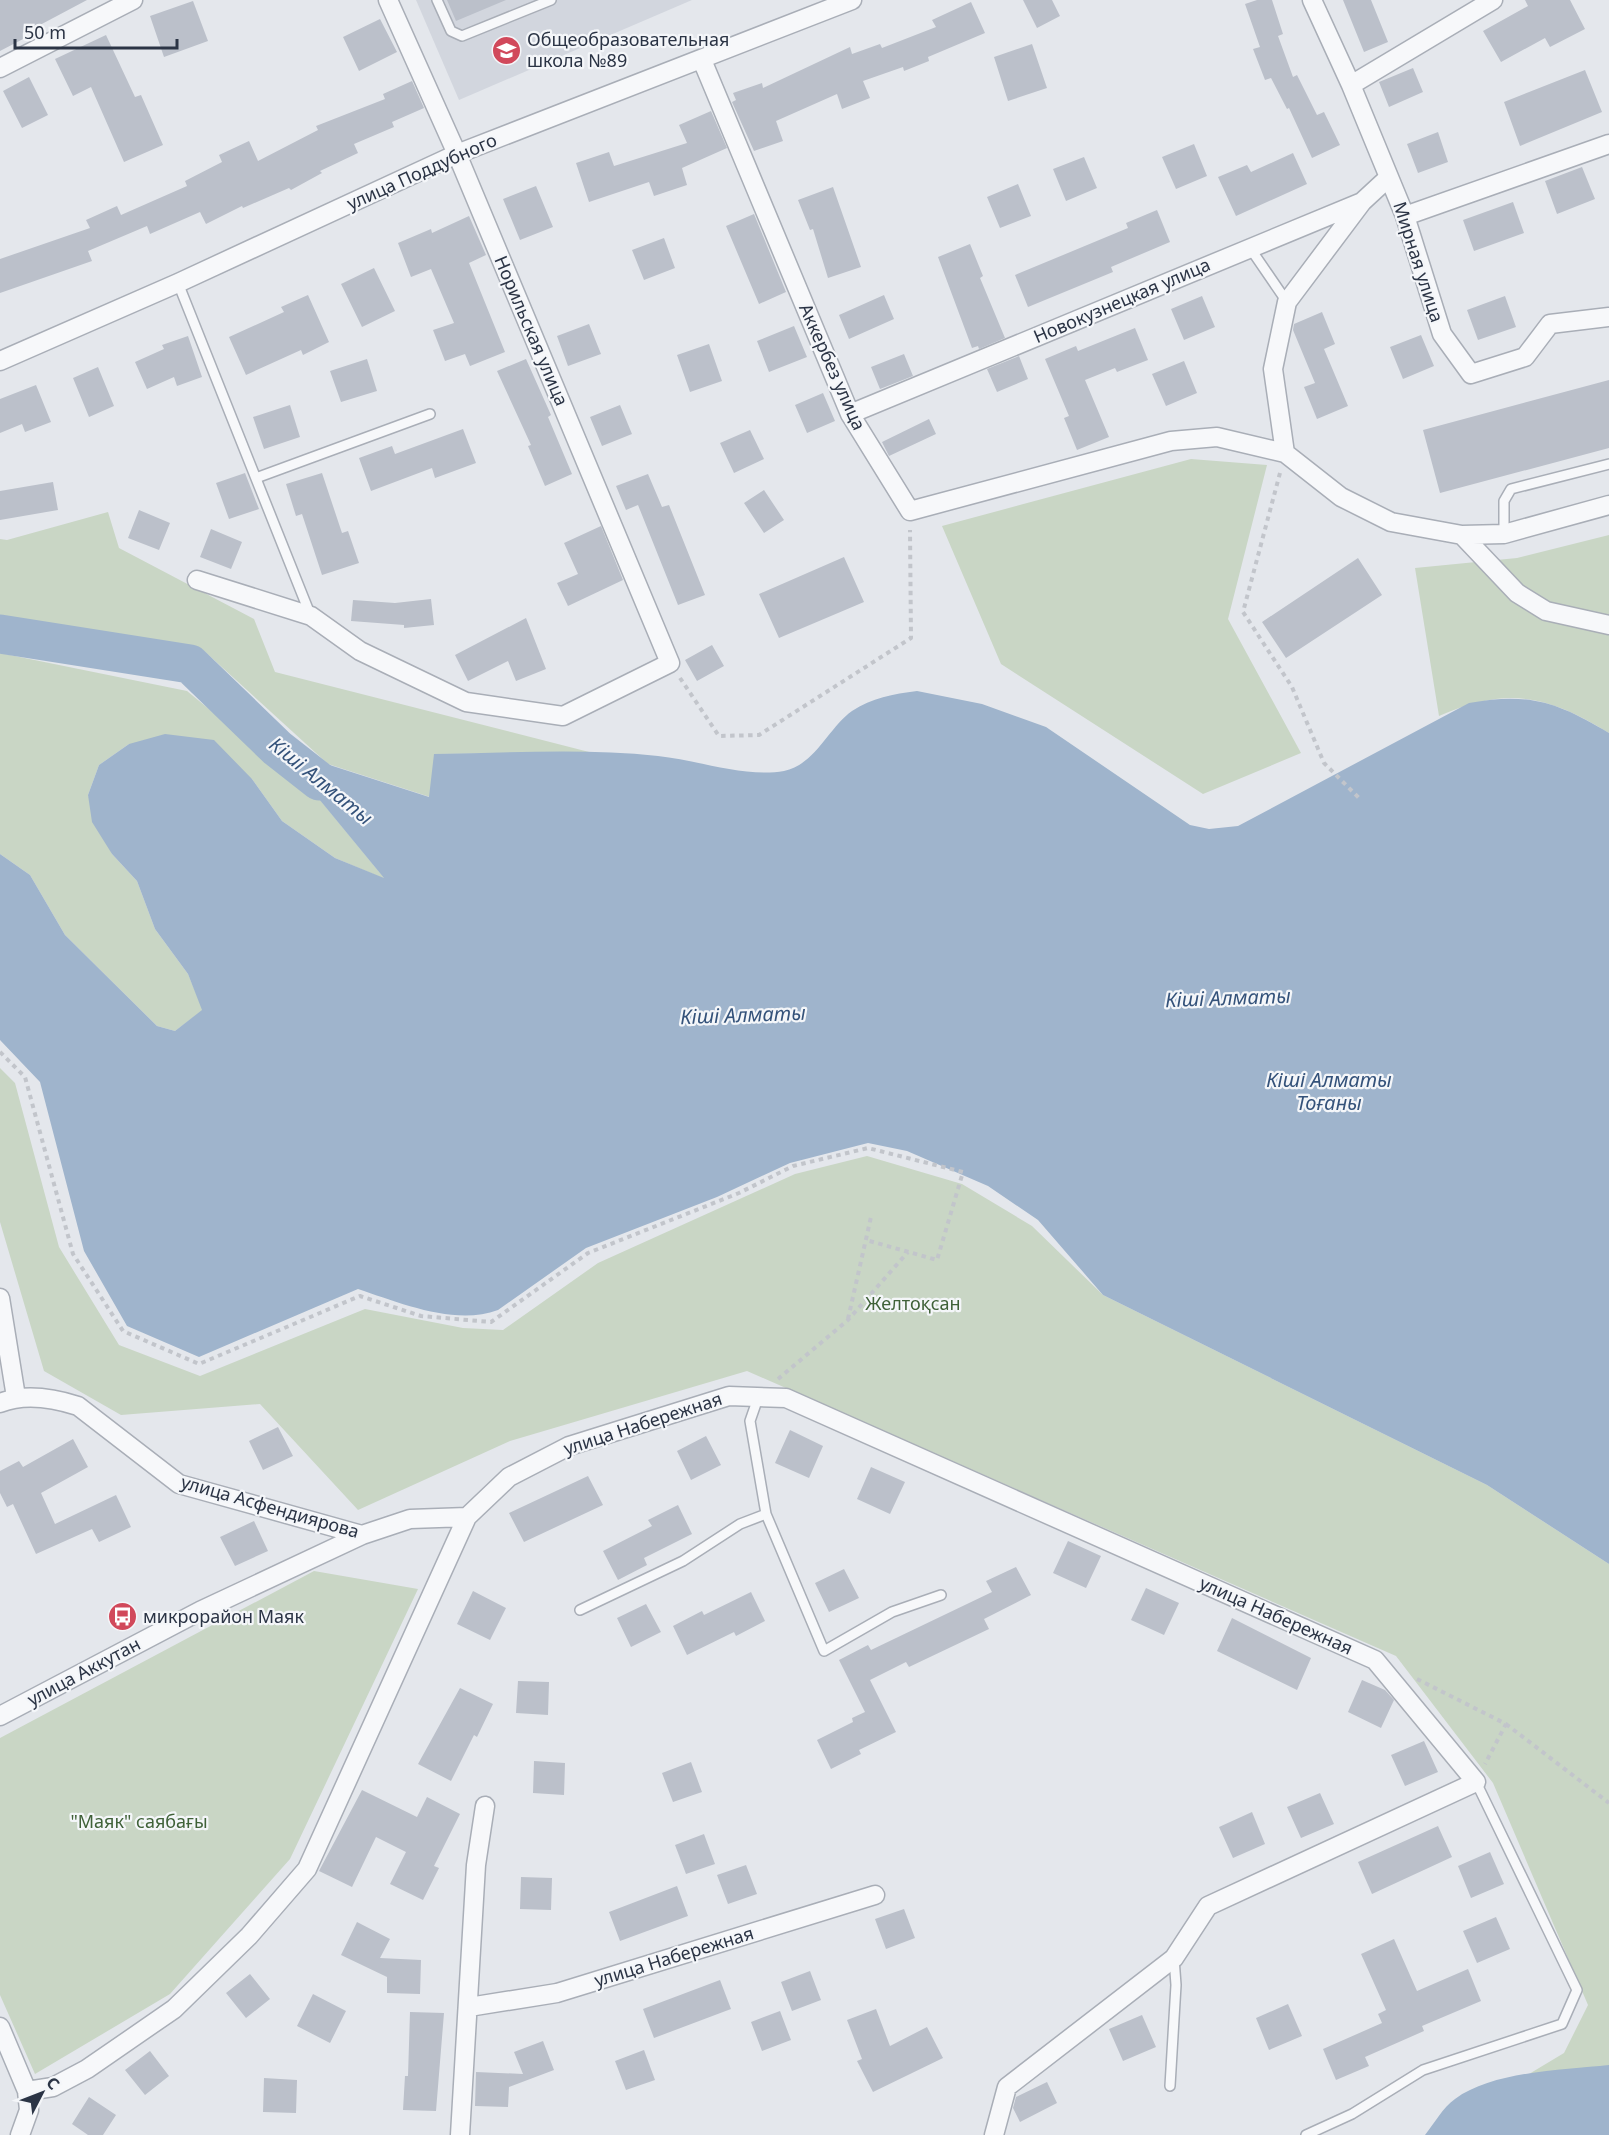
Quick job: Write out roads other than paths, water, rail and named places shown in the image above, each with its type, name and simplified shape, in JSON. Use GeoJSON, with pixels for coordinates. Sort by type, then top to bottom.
{"type":"FeatureCollection","features":[{"type":"Feature","properties":{"kind":"street"},"geometry":{"type":"LineString","coordinates":[[0,68],[133,0]]}},
{"type":"Feature","properties":{"kind":"street","name":"Норильская улица"},"geometry":{"type":"LineString","coordinates":[[311,616],[360,651],[466,702],[563,716],[670,663],[457,154],[388,0]]}},
{"type":"Feature","properties":{"kind":"street","name":"улица Поддубного"},"geometry":{"type":"LineString","coordinates":[[0,361],[178,283],[457,154],[852,0]]}},
{"type":"Feature","properties":{"kind":"street","name":"Мирная улица"},"geometry":{"type":"LineString","coordinates":[[1312,0],[1351,84],[1405,216],[1442,334],[1471,374],[1525,357],[1551,324],[1609,317]]}},
{"type":"Feature","properties":{"kind":"street"},"geometry":{"type":"LineString","coordinates":[[1351,84],[1493,0]]}},
{"type":"Feature","properties":{"kind":"street","name":"Аккербез улица"},"geometry":{"type":"LineString","coordinates":[[702,60],[850,414],[910,511],[1171,441],[1217,437],[1285,453]]}},
{"type":"Feature","properties":{"kind":"street"},"geometry":{"type":"LineString","coordinates":[[1405,216],[1609,144]]}},
{"type":"Feature","properties":{"kind":"street","name":"Новокузнецкая улица"},"geometry":{"type":"LineString","coordinates":[[850,414],[1362,201],[1388,178]]}},
{"type":"Feature","properties":{"kind":"street"},"geometry":{"type":"LineString","coordinates":[[1362,201],[1287,302],[1273,369],[1285,453],[1341,497],[1391,522],[1462,535],[1504,534],[1609,505]]}},
{"type":"Feature","properties":{"kind":"street"},"geometry":{"type":"LineString","coordinates":[[1462,535],[1517,593],[1546,610],[1609,625]]}},
{"type":"Feature","properties":{"kind":"street"},"geometry":{"type":"LineString","coordinates":[[197,580],[311,616]]}},
{"type":"Feature","properties":{"kind":"street","name":"улица Асфендиярова"},"geometry":{"type":"LineString","coordinates":[[0,1298],[8,1400],[62,1401],[78,1406],[179,1484],[362,1535],[410,1519],[467,1517]]}},
{"type":"Feature","properties":{"kind":"street","name":"улица Набережная"},"geometry":{"type":"LineString","coordinates":[[467,1517],[509,1477],[569,1446],[729,1396],[759,1395],[786,1398],[1375,1660],[1476,1782]]}},
{"type":"Feature","properties":{"kind":"street"},"geometry":{"type":"LineString","coordinates":[[27,2091],[53,2088],[87,2069],[174,2009],[249,1936],[307,1869],[467,1517]]}},
{"type":"Feature","properties":{"kind":"street","name":"улица Аккутан"},"geometry":{"type":"LineString","coordinates":[[0,1716],[200,1611],[362,1535]]}},
{"type":"Feature","properties":{"kind":"street"},"geometry":{"type":"LineString","coordinates":[[994,2135],[1007,2087],[1174,1958],[1208,1906],[1476,1782]]}},
{"type":"Feature","properties":{"kind":"street"},"geometry":{"type":"LineString","coordinates":[[460,2135],[476,1865],[485,1806]]}},
{"type":"Feature","properties":{"kind":"street","name":"улица Набережная"},"geometry":{"type":"LineString","coordinates":[[469,2007],[557,1993],[875,1894]]}},
{"type":"Feature","properties":{"kind":"street"},"geometry":{"type":"LineString","coordinates":[[0,2027],[27,2091],[29,2110],[20,2135]]}},
{"type":"Feature","properties":{"kind":"lane"},"geometry":{"type":"LineString","coordinates":[[437,0],[451,31],[462,36],[551,0]]}},
{"type":"Feature","properties":{"kind":"lane"},"geometry":{"type":"LineString","coordinates":[[1250,248],[1287,302]]}},
{"type":"Feature","properties":{"kind":"lane"},"geometry":{"type":"LineString","coordinates":[[178,283],[311,616]]}},
{"type":"Feature","properties":{"kind":"lane"},"geometry":{"type":"LineString","coordinates":[[256,478],[430,414]]}},
{"type":"Feature","properties":{"kind":"lane"},"geometry":{"type":"LineString","coordinates":[[1504,534],[1504,501],[1512,489],[1609,464]]}},
{"type":"Feature","properties":{"kind":"lane"},"geometry":{"type":"LineString","coordinates":[[759,1395],[750,1422],[766,1514],[824,1651],[892,1612],[941,1595]]}},
{"type":"Feature","properties":{"kind":"lane"},"geometry":{"type":"LineString","coordinates":[[580,1610],[683,1561],[740,1524],[766,1514]]}},
{"type":"Feature","properties":{"kind":"lane"},"geometry":{"type":"LineString","coordinates":[[1306,2135],[1352,2114],[1423,2070],[1563,2024],[1577,1990],[1476,1782]]}},
{"type":"Feature","properties":{"kind":"lane"},"geometry":{"type":"LineString","coordinates":[[1170,2086],[1176,1985],[1174,1958]]}},
{"type":"Feature","properties":{"kind":"water","name":"Кіші Алматы Тоғаны"},"geometry":{"type":"Polygon","coordinates":[[[917,691],[982,704],[1046,727],[1190,825],[1209,829],[1238,826],[1469,703],[1509,699],[1542,702],[1574,714],[1609,733],[1609,1564],[1487,1485],[1103,1295],[1038,1220],[988,1186],[907,1151],[868,1143],[790,1163],[717,1197],[586,1248],[498,1310],[481,1314],[446,1314],[409,1306],[358,1289],[199,1357],[127,1326],[84,1251],[40,1082],[0,1040],[0,854],[30,875],[65,935],[157,1026],[175,1031],[202,1010],[188,974],[155,929],[137,881],[112,854],[92,822],[88,795],[99,765],[129,744],[165,734],[214,740],[252,779],[282,821],[335,858],[384,878],[277,748],[429,797],[434,754],[603,752],[658,756],[769,773],[784,771],[804,761],[852,711],[883,697],[917,691]]]}},
{"type":"Feature","properties":{"kind":"water"},"geometry":{"type":"Polygon","coordinates":[[[1609,2065],[1609,2135],[1425,2135],[1451,2102],[1489,2083],[1529,2073],[1609,2065]]]}},
{"type":"Feature","properties":{"kind":"waterway","name":"Кіші Алматы"},"geometry":{"type":"LineString","coordinates":[[0,634],[190,664],[277,748],[319,781]]}},
{"type":"Feature","properties":{"kind":"place","name":"Общеобразовательная школа №89"},"geometry":{"type":"Point","coordinates":[506,50]}},
{"type":"Feature","properties":{"kind":"place","name":"микрорайон Маяк"},"geometry":{"type":"Point","coordinates":[122,1617]}},
{"type":"Feature","properties":{"kind":"park label","name":"Желтоқсан"},"geometry":{"type":"Point","coordinates":[913,1304]}},
{"type":"Feature","properties":{"kind":"park label","name":"\"Маяк\" саябағы"},"geometry":{"type":"Point","coordinates":[139,1822]}}]}
